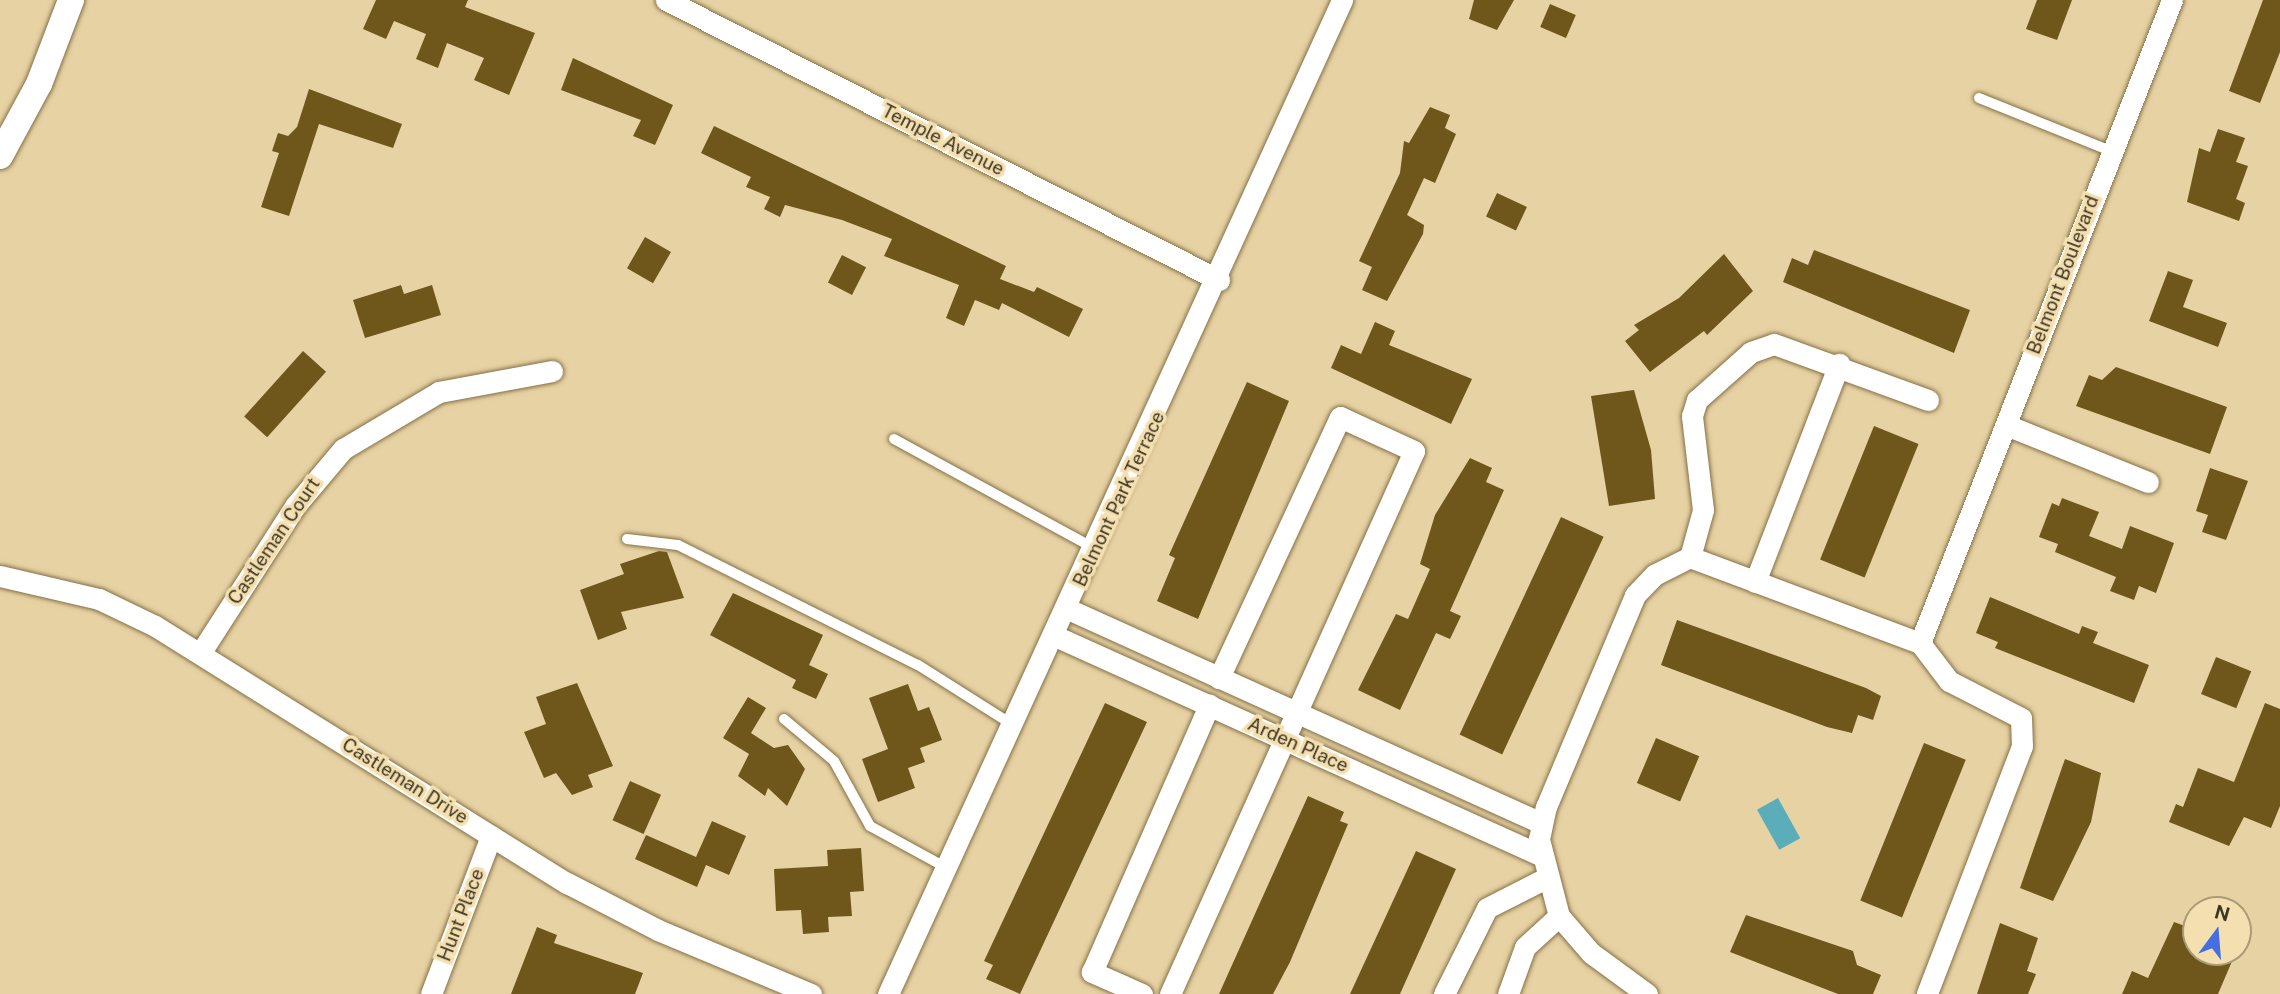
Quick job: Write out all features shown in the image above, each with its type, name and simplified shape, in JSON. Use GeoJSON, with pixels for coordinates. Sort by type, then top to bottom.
{"type":"FeatureCollection","features":[{"type":"Feature","properties":{"kind":"street"},"geometry":{"type":"LineString","coordinates":[[0,156],[39,84],[71,0]]}},
{"type":"Feature","properties":{"kind":"street","name":"Temple Avenue"},"geometry":{"type":"LineString","coordinates":[[666,0],[1219,280]]}},
{"type":"Feature","properties":{"kind":"street","name":"Belmont Park Terrace"},"geometry":{"type":"LineString","coordinates":[[888,994],[1097,549],[1342,0]]}},
{"type":"Feature","properties":{"kind":"street","name":"Belmont Boulevard"},"geometry":{"type":"LineString","coordinates":[[1920,643],[2172,0]]}},
{"type":"Feature","properties":{"kind":"street"},"geometry":{"type":"LineString","coordinates":[[1690,557],[1703,510],[1692,416],[1697,400],[1762,345],[1785,345],[1927,400]]}},
{"type":"Feature","properties":{"kind":"street"},"geometry":{"type":"LineString","coordinates":[[1755,582],[1839,364]]}},
{"type":"Feature","properties":{"kind":"street","name":"Castleman Court"},"geometry":{"type":"LineString","coordinates":[[201,652],[295,506],[343,449],[439,392],[552,371]]}},
{"type":"Feature","properties":{"kind":"street"},"geometry":{"type":"LineString","coordinates":[[1170,994],[1414,451],[1340,417],[1219,678]]}},
{"type":"Feature","properties":{"kind":"street"},"geometry":{"type":"LineString","coordinates":[[2006,425],[2148,482]]}},
{"type":"Feature","properties":{"kind":"street"},"geometry":{"type":"LineString","coordinates":[[1647,994],[1591,953],[1559,916],[1540,855],[1541,823],[1635,595],[1654,575],[1690,557],[1920,643],[1949,681],[2015,711],[2023,732],[1927,994]]}},
{"type":"Feature","properties":{"kind":"street","name":"Castleman Drive"},"geometry":{"type":"LineString","coordinates":[[0,576],[99,599],[201,652],[491,836],[646,924],[811,994]]}},
{"type":"Feature","properties":{"kind":"street","name":"Arden Place"},"geometry":{"type":"LineString","coordinates":[[1068,610],[1541,823]]}},
{"type":"Feature","properties":{"kind":"street","name":"Arden Place"},"geometry":{"type":"LineString","coordinates":[[1055,636],[1540,855]]}},
{"type":"Feature","properties":{"kind":"street"},"geometry":{"type":"LineString","coordinates":[[1142,994],[1092,972],[1209,705]]}},
{"type":"Feature","properties":{"kind":"street","name":"Hunt Place"},"geometry":{"type":"LineString","coordinates":[[430,994],[491,836]]}},
{"type":"Feature","properties":{"kind":"street"},"geometry":{"type":"LineString","coordinates":[[1444,994],[1487,908],[1546,878]]}},
{"type":"Feature","properties":{"kind":"street"},"geometry":{"type":"LineString","coordinates":[[1508,994],[1525,947],[1559,916]]}},
{"type":"Feature","properties":{"kind":"lane"},"geometry":{"type":"LineString","coordinates":[[1979,98],[2111,151]]}},
{"type":"Feature","properties":{"kind":"lane"},"geometry":{"type":"LineString","coordinates":[[894,439],[1097,549]]}},
{"type":"Feature","properties":{"kind":"lane"},"geometry":{"type":"LineString","coordinates":[[627,539],[678,545],[918,665],[1013,725]]}},
{"type":"Feature","properties":{"kind":"lane"},"geometry":{"type":"LineString","coordinates":[[784,719],[834,761],[870,826],[948,868]]}},
{"type":"Feature","properties":{"kind":"water"},"geometry":{"type":"Polygon","coordinates":[[[1778,798],[1800,838],[1779,850],[1757,810],[1778,798]]]}},
{"type":"Feature","properties":{"kind":"building"},"geometry":{"type":"Polygon","coordinates":[[[376,0],[468,0],[465,7],[535,33],[509,95],[474,80],[484,58],[447,43],[438,68],[416,59],[426,34],[394,21],[386,39],[363,29],[376,0]]]}},
{"type":"Feature","properties":{"kind":"building"},"geometry":{"type":"Polygon","coordinates":[[[1474,0],[1514,0],[1497,30],[1469,19],[1474,0]]]}},
{"type":"Feature","properties":{"kind":"building"},"geometry":{"type":"Polygon","coordinates":[[[2037,0],[2072,0],[2057,40],[2026,29],[2037,0]]]}},
{"type":"Feature","properties":{"kind":"building"},"geometry":{"type":"Polygon","coordinates":[[[2263,0],[2280,0],[2280,52],[2260,103],[2229,91],[2263,0]]]}},
{"type":"Feature","properties":{"kind":"building"},"geometry":{"type":"Polygon","coordinates":[[[1550,4],[1576,15],[1566,38],[1540,27],[1550,4]]]}},
{"type":"Feature","properties":{"kind":"building"},"geometry":{"type":"Polygon","coordinates":[[[573,58],[673,105],[655,145],[633,136],[641,120],[561,90],[573,58]]]}},
{"type":"Feature","properties":{"kind":"building"},"geometry":{"type":"Polygon","coordinates":[[[309,89],[402,124],[393,148],[319,124],[289,216],[261,207],[279,153],[272,151],[278,133],[288,136],[297,127],[309,89]]]}},
{"type":"Feature","properties":{"kind":"building"},"geometry":{"type":"Polygon","coordinates":[[[1430,107],[1450,115],[1445,128],[1456,134],[1435,183],[1424,178],[1407,215],[1424,225],[1423,234],[1387,301],[1362,290],[1372,267],[1359,261],[1400,173],[1404,141],[1409,143],[1430,107]]]}},
{"type":"Feature","properties":{"kind":"building"},"geometry":{"type":"Polygon","coordinates":[[[714,126],[1006,266],[1000,279],[1034,292],[1037,287],[1083,309],[1069,337],[1002,303],[999,310],[975,300],[964,326],[946,318],[959,285],[884,256],[892,239],[842,220],[785,205],[780,217],[764,209],[770,197],[746,187],[751,177],[701,153],[714,126]]]}},
{"type":"Feature","properties":{"kind":"building"},"geometry":{"type":"Polygon","coordinates":[[[2218,129],[2245,138],[2236,162],[2248,166],[2236,199],[2245,203],[2239,221],[2187,202],[2199,148],[2210,152],[2218,129]]]}},
{"type":"Feature","properties":{"kind":"building"},"geometry":{"type":"Polygon","coordinates":[[[1497,193],[1527,207],[1516,231],[1486,217],[1497,193]]]}},
{"type":"Feature","properties":{"kind":"building"},"geometry":{"type":"Polygon","coordinates":[[[645,237],[671,252],[653,283],[627,268],[645,237]]]}},
{"type":"Feature","properties":{"kind":"building"},"geometry":{"type":"Polygon","coordinates":[[[1814,250],[1970,310],[1954,353],[1783,282],[1792,258],[1808,265],[1814,250]]]}},
{"type":"Feature","properties":{"kind":"building"},"geometry":{"type":"Polygon","coordinates":[[[1724,254],[1753,291],[1707,335],[1704,331],[1650,372],[1625,341],[1639,330],[1634,325],[1679,298],[1724,254]]]}},
{"type":"Feature","properties":{"kind":"building"},"geometry":{"type":"Polygon","coordinates":[[[842,255],[866,267],[852,295],[828,283],[842,255]]]}},
{"type":"Feature","properties":{"kind":"building"},"geometry":{"type":"Polygon","coordinates":[[[2168,271],[2193,280],[2183,307],[2227,323],[2218,347],[2149,321],[2168,271]]]}},
{"type":"Feature","properties":{"kind":"building"},"geometry":{"type":"Polygon","coordinates":[[[401,285],[404,294],[432,285],[441,315],[365,338],[353,300],[401,285]]]}},
{"type":"Feature","properties":{"kind":"building"},"geometry":{"type":"Polygon","coordinates":[[[1375,322],[1395,331],[1389,345],[1472,379],[1451,424],[1331,368],[1341,345],[1361,354],[1375,322]]]}},
{"type":"Feature","properties":{"kind":"building"},"geometry":{"type":"Polygon","coordinates":[[[303,351],[326,372],[267,437],[244,416],[303,351]]]}},
{"type":"Feature","properties":{"kind":"building"},"geometry":{"type":"Polygon","coordinates":[[[2116,367],[2227,407],[2210,454],[2076,406],[2089,375],[2102,380],[2116,367]]]}},
{"type":"Feature","properties":{"kind":"building"},"geometry":{"type":"Polygon","coordinates":[[[1247,382],[1289,401],[1198,619],[1157,601],[1175,558],[1169,555],[1247,382]]]}},
{"type":"Feature","properties":{"kind":"building"},"geometry":{"type":"Polygon","coordinates":[[[1634,390],[1651,450],[1655,499],[1609,506],[1591,396],[1634,390]]]}},
{"type":"Feature","properties":{"kind":"building"},"geometry":{"type":"Polygon","coordinates":[[[1874,426],[1919,444],[1865,577],[1820,560],[1874,426]]]}},
{"type":"Feature","properties":{"kind":"building"},"geometry":{"type":"Polygon","coordinates":[[[1470,458],[1492,468],[1486,482],[1504,490],[1450,611],[1461,616],[1450,639],[1436,633],[1400,710],[1358,690],[1396,614],[1408,619],[1430,569],[1420,564],[1435,515],[1470,458]]]}},
{"type":"Feature","properties":{"kind":"building"},"geometry":{"type":"Polygon","coordinates":[[[2210,468],[2248,481],[2226,540],[2202,532],[2208,515],[2196,511],[2210,468]]]}},
{"type":"Feature","properties":{"kind":"building"},"geometry":{"type":"Polygon","coordinates":[[[2062,498],[2099,512],[2089,536],[2122,549],[2130,526],[2174,543],[2156,593],[2139,586],[2134,600],[2110,591],[2116,577],[2055,552],[2058,544],[2039,537],[2052,503],[2059,506],[2062,498]]]}},
{"type":"Feature","properties":{"kind":"building"},"geometry":{"type":"Polygon","coordinates":[[[1561,517],[1604,537],[1502,754],[1460,735],[1561,517]]]}},
{"type":"Feature","properties":{"kind":"building"},"geometry":{"type":"Polygon","coordinates":[[[659,551],[667,552],[684,598],[621,612],[627,629],[598,640],[580,590],[624,574],[620,564],[659,551]]]}},
{"type":"Feature","properties":{"kind":"building"},"geometry":{"type":"Polygon","coordinates":[[[733,593],[823,635],[809,665],[828,674],[816,699],[792,688],[796,680],[710,635],[733,593]]]}},
{"type":"Feature","properties":{"kind":"building"},"geometry":{"type":"Polygon","coordinates":[[[1990,597],[2079,634],[2082,626],[2098,632],[2093,643],[2149,665],[2134,703],[1995,648],[1998,642],[1976,633],[1990,597]]]}},
{"type":"Feature","properties":{"kind":"building"},"geometry":{"type":"Polygon","coordinates":[[[1677,620],[1866,688],[1881,696],[1873,720],[1858,715],[1852,733],[1827,727],[1661,665],[1677,620]]]}},
{"type":"Feature","properties":{"kind":"building"},"geometry":{"type":"Polygon","coordinates":[[[2216,657],[2251,671],[2236,708],[2201,694],[2216,657]]]}},
{"type":"Feature","properties":{"kind":"building"},"geometry":{"type":"Polygon","coordinates":[[[577,683],[613,766],[588,775],[593,787],[572,795],[556,773],[544,778],[524,732],[546,724],[536,697],[577,683]]]}},
{"type":"Feature","properties":{"kind":"building"},"geometry":{"type":"Polygon","coordinates":[[[908,684],[918,711],[929,707],[942,740],[920,748],[925,762],[908,768],[915,788],[878,802],[862,759],[888,749],[869,698],[908,684]]]}},
{"type":"Feature","properties":{"kind":"building"},"geometry":{"type":"Polygon","coordinates":[[[748,697],[766,708],[751,733],[774,748],[788,745],[805,769],[787,806],[768,788],[765,796],[738,776],[749,754],[723,738],[748,697]]]}},
{"type":"Feature","properties":{"kind":"building"},"geometry":{"type":"Polygon","coordinates":[[[1105,703],[1147,722],[1020,994],[986,979],[993,965],[984,961],[1105,703]]]}},
{"type":"Feature","properties":{"kind":"building"},"geometry":{"type":"Polygon","coordinates":[[[2265,703],[2280,709],[2280,806],[2271,828],[2244,817],[2229,846],[2169,822],[2176,804],[2183,807],[2198,768],[2234,782],[2265,703]]]}},
{"type":"Feature","properties":{"kind":"building"},"geometry":{"type":"Polygon","coordinates":[[[1656,738],[1699,756],[1680,801],[1637,783],[1656,738]]]}},
{"type":"Feature","properties":{"kind":"building"},"geometry":{"type":"Polygon","coordinates":[[[1924,743],[1966,760],[1902,917],[1860,901],[1924,743]]]}},
{"type":"Feature","properties":{"kind":"building"},"geometry":{"type":"Polygon","coordinates":[[[2065,759],[2101,773],[2091,822],[2053,901],[2020,888],[2065,759]]]}},
{"type":"Feature","properties":{"kind":"building"},"geometry":{"type":"Polygon","coordinates":[[[630,781],[661,795],[644,834],[613,820],[630,781]]]}},
{"type":"Feature","properties":{"kind":"building"},"geometry":{"type":"Polygon","coordinates":[[[1308,796],[1344,812],[1340,821],[1348,824],[1290,962],[1273,994],[1219,994],[1308,796]]]}},
{"type":"Feature","properties":{"kind":"building"},"geometry":{"type":"Polygon","coordinates":[[[712,821],[746,836],[729,875],[706,865],[697,887],[635,859],[646,835],[696,857],[712,821]]]}},
{"type":"Feature","properties":{"kind":"building"},"geometry":{"type":"Polygon","coordinates":[[[861,848],[864,891],[850,892],[852,916],[828,917],[829,932],[803,934],[801,910],[776,911],[774,869],[828,866],[827,850],[861,848]]]}},
{"type":"Feature","properties":{"kind":"building"},"geometry":{"type":"Polygon","coordinates":[[[1416,851],[1456,869],[1400,994],[1350,994],[1416,851]]]}},
{"type":"Feature","properties":{"kind":"building"},"geometry":{"type":"Polygon","coordinates":[[[1746,915],[1853,951],[1857,965],[1881,975],[1873,994],[1838,994],[1730,952],[1746,915]]]}},
{"type":"Feature","properties":{"kind":"building"},"geometry":{"type":"Polygon","coordinates":[[[2174,922],[2182,925],[2182,966],[2230,966],[2218,994],[2122,994],[2132,971],[2148,978],[2174,922]]]}},
{"type":"Feature","properties":{"kind":"building"},"geometry":{"type":"Polygon","coordinates":[[[2000,923],[2038,938],[2027,971],[2036,974],[2028,994],[1977,994],[2000,923]]]}},
{"type":"Feature","properties":{"kind":"building"},"geometry":{"type":"Polygon","coordinates":[[[537,927],[557,935],[554,943],[643,973],[635,994],[511,994],[537,927]]]}}]}
